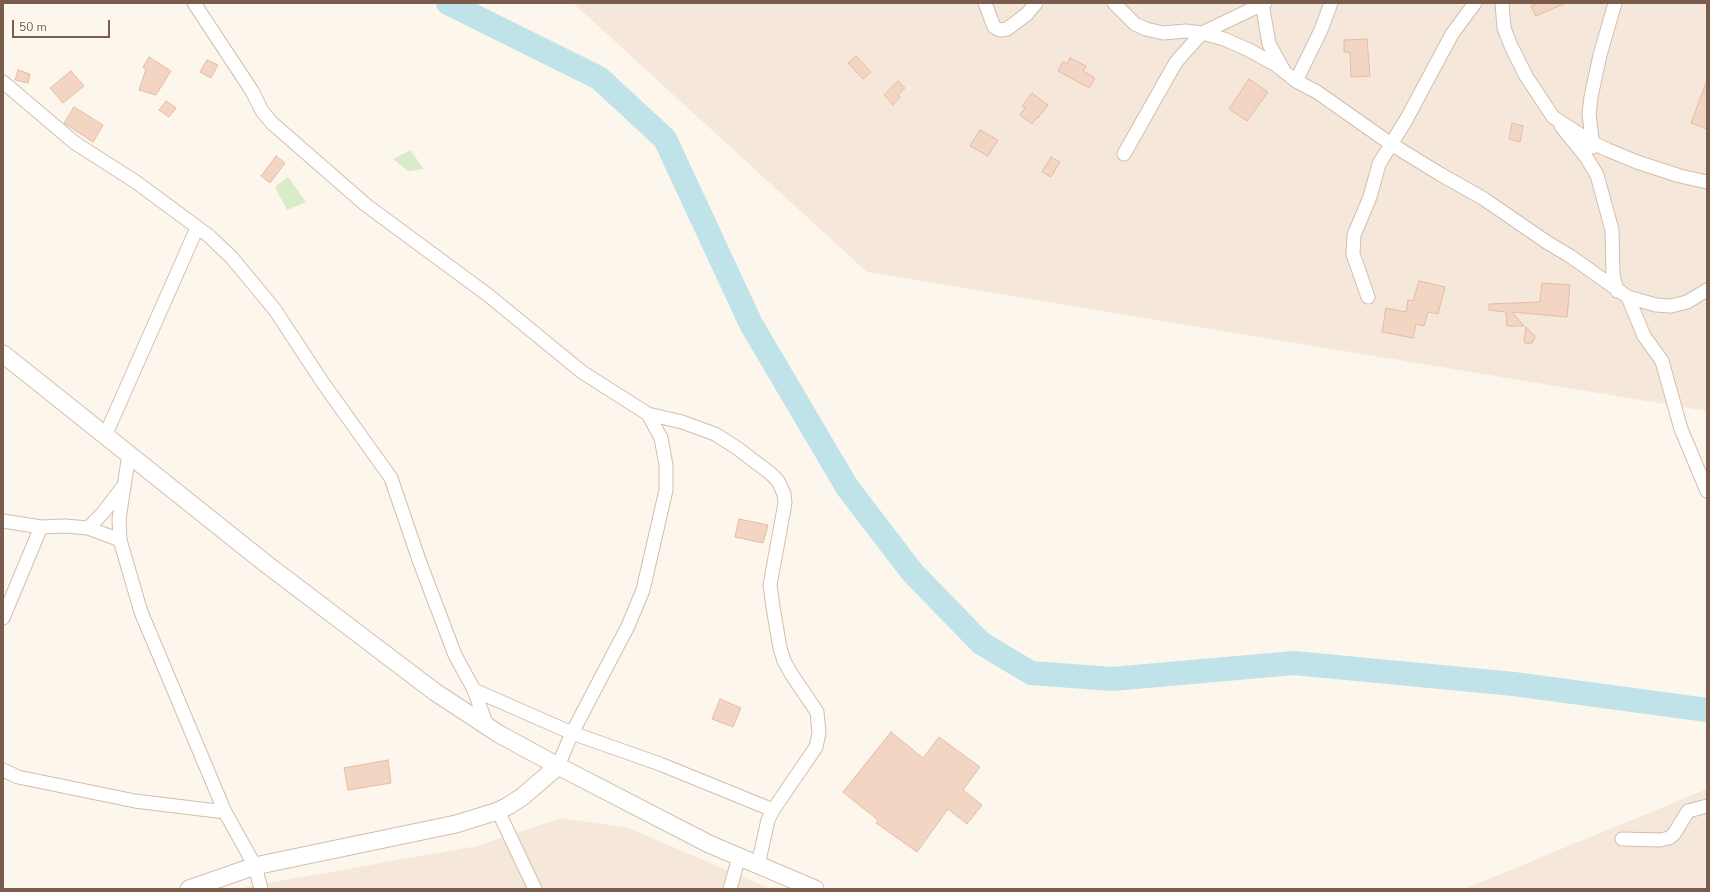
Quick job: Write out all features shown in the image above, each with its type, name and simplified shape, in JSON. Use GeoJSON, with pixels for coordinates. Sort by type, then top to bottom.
{"type":"FeatureCollection","features":[{"type":"Feature","properties":{"kind":"street"},"geometry":{"type":"LineString","coordinates":[[194,3],[252,91],[262,111],[272,122],[366,205],[488,295],[582,372],[648,414],[682,422],[715,434],[737,448],[770,473],[778,481],[784,494],[785,503],[770,585],[773,607],[780,648],[784,661],[817,712],[819,733],[816,747],[773,810],[768,820],[758,865]]}},
{"type":"Feature","properties":{"kind":"street"},"geometry":{"type":"LineString","coordinates":[[984,3],[994,27],[1000,30],[1007,29],[1027,14],[1036,3]]}},
{"type":"Feature","properties":{"kind":"street"},"geometry":{"type":"LineString","coordinates":[[1114,3],[1135,24],[1146,29],[1163,33],[1186,31],[1202,33],[1224,39],[1249,50],[1284,71],[1296,81],[1317,92],[1391,144],[1484,199],[1548,243],[1570,256],[1622,294],[1656,304],[1671,306],[1687,302],[1707,290]]}},
{"type":"Feature","properties":{"kind":"street"},"geometry":{"type":"LineString","coordinates":[[1124,154],[1176,62],[1202,33],[1263,3],[1269,44],[1284,71]]}},
{"type":"Feature","properties":{"kind":"street"},"geometry":{"type":"LineString","coordinates":[[1296,81],[1321,30],[1331,3]]}},
{"type":"Feature","properties":{"kind":"street"},"geometry":{"type":"LineString","coordinates":[[1368,297],[1353,254],[1354,235],[1370,197],[1379,164],[1406,120],[1452,34],[1475,3]]}},
{"type":"Feature","properties":{"kind":"street"},"geometry":{"type":"LineString","coordinates":[[1502,3],[1504,28],[1526,76],[1553,117],[1597,175],[1612,230],[1613,275],[1644,336],[1662,361],[1681,429],[1707,491]]}},
{"type":"Feature","properties":{"kind":"street"},"geometry":{"type":"LineString","coordinates":[[1592,167],[1593,143],[1589,114],[1591,97],[1600,55],[1614,3]]}},
{"type":"Feature","properties":{"kind":"street"},"geometry":{"type":"LineString","coordinates":[[3,82],[74,143],[136,182],[196,228],[209,236],[232,258],[275,310],[323,383],[391,478],[419,560],[455,655],[474,690],[487,726]]}},
{"type":"Feature","properties":{"kind":"street"},"geometry":{"type":"LineString","coordinates":[[1553,117],[1593,143],[1637,162],[1680,176],[1707,182]]}},
{"type":"Feature","properties":{"kind":"street"},"geometry":{"type":"LineString","coordinates":[[105,436],[196,228]]}},
{"type":"Feature","properties":{"kind":"street"},"geometry":{"type":"LineString","coordinates":[[3,354],[265,563],[435,692],[487,726],[558,766],[709,844],[815,889]]}},
{"type":"Feature","properties":{"kind":"street"},"geometry":{"type":"LineString","coordinates":[[189,889],[255,866],[456,824],[498,811],[522,797],[558,766],[572,733],[628,626],[643,590],[666,490],[666,465],[661,438],[648,414]]}},
{"type":"Feature","properties":{"kind":"street"},"geometry":{"type":"LineString","coordinates":[[129,454],[119,519],[120,540],[141,612],[225,812],[255,866],[261,889]]}},
{"type":"Feature","properties":{"kind":"street"},"geometry":{"type":"LineString","coordinates":[[88,528],[102,514],[123,486]]}},
{"type":"Feature","properties":{"kind":"street"},"geometry":{"type":"LineString","coordinates":[[3,521],[41,527],[65,526],[88,528],[120,540]]}},
{"type":"Feature","properties":{"kind":"street"},"geometry":{"type":"LineString","coordinates":[[3,618],[41,527]]}},
{"type":"Feature","properties":{"kind":"street"},"geometry":{"type":"LineString","coordinates":[[474,690],[572,733],[660,764],[773,810]]}},
{"type":"Feature","properties":{"kind":"street"},"geometry":{"type":"LineString","coordinates":[[3,770],[18,777],[135,801],[225,812]]}},
{"type":"Feature","properties":{"kind":"street"},"geometry":{"type":"LineString","coordinates":[[1622,839],[1660,840],[1669,838],[1674,834],[1688,811],[1707,806]]}},
{"type":"Feature","properties":{"kind":"street"},"geometry":{"type":"LineString","coordinates":[[498,811],[535,889]]}},
{"type":"Feature","properties":{"kind":"street"},"geometry":{"type":"LineString","coordinates":[[730,889],[739,857]]}},
{"type":"Feature","properties":{"kind":"shaded area"},"geometry":{"type":"Polygon","coordinates":[[[573,3],[1707,3],[1707,411],[867,272],[573,3]]]}},
{"type":"Feature","properties":{"kind":"shaded area"},"geometry":{"type":"Polygon","coordinates":[[[1707,789],[1707,889],[1464,889],[1707,789]]]}},
{"type":"Feature","properties":{"kind":"shaded area"},"geometry":{"type":"Polygon","coordinates":[[[561,818],[629,828],[771,889],[235,889],[477,846],[561,818]]]}},
{"type":"Feature","properties":{"kind":"green space"},"geometry":{"type":"Polygon","coordinates":[[[411,150],[424,169],[408,171],[393,159],[411,150]]]}},
{"type":"Feature","properties":{"kind":"green space"},"geometry":{"type":"Polygon","coordinates":[[[288,177],[306,202],[287,210],[275,187],[288,177]]]}},
{"type":"Feature","properties":{"kind":"building"},"geometry":{"type":"Polygon","coordinates":[[[1537,3],[1566,3],[1536,16],[1531,6],[1537,3]]]}},
{"type":"Feature","properties":{"kind":"building"},"geometry":{"type":"Polygon","coordinates":[[[1367,39],[1370,76],[1351,77],[1350,52],[1344,52],[1344,40],[1367,39]]]}},
{"type":"Feature","properties":{"kind":"building"},"geometry":{"type":"Polygon","coordinates":[[[856,56],[871,72],[863,79],[848,63],[856,56]]]}},
{"type":"Feature","properties":{"kind":"building"},"geometry":{"type":"Polygon","coordinates":[[[149,57],[171,71],[156,95],[139,90],[146,69],[143,67],[149,57]]]}},
{"type":"Feature","properties":{"kind":"building"},"geometry":{"type":"Polygon","coordinates":[[[1070,58],[1086,66],[1083,71],[1095,78],[1089,88],[1058,71],[1063,61],[1067,64],[1070,58]]]}},
{"type":"Feature","properties":{"kind":"building"},"geometry":{"type":"Polygon","coordinates":[[[207,60],[218,65],[211,78],[200,72],[207,60]]]}},
{"type":"Feature","properties":{"kind":"building"},"geometry":{"type":"Polygon","coordinates":[[[18,70],[30,74],[28,83],[15,80],[18,70]]]}},
{"type":"Feature","properties":{"kind":"building"},"geometry":{"type":"Polygon","coordinates":[[[71,71],[84,86],[63,103],[50,88],[71,71]]]}},
{"type":"Feature","properties":{"kind":"building"},"geometry":{"type":"Polygon","coordinates":[[[1249,79],[1268,92],[1247,121],[1229,109],[1249,79]]]}},
{"type":"Feature","properties":{"kind":"building"},"geometry":{"type":"Polygon","coordinates":[[[898,81],[905,88],[898,95],[900,97],[893,105],[884,95],[898,81]]]}},
{"type":"Feature","properties":{"kind":"building"},"geometry":{"type":"Polygon","coordinates":[[[1707,83],[1707,129],[1691,123],[1707,83]]]}},
{"type":"Feature","properties":{"kind":"building"},"geometry":{"type":"Polygon","coordinates":[[[1032,93],[1048,105],[1032,124],[1020,115],[1025,108],[1022,106],[1032,93]]]}},
{"type":"Feature","properties":{"kind":"building"},"geometry":{"type":"Polygon","coordinates":[[[166,101],[176,108],[169,117],[159,110],[166,101]]]}},
{"type":"Feature","properties":{"kind":"building"},"geometry":{"type":"Polygon","coordinates":[[[74,107],[103,125],[93,142],[64,123],[74,107]]]}},
{"type":"Feature","properties":{"kind":"building"},"geometry":{"type":"Polygon","coordinates":[[[1512,123],[1523,126],[1520,142],[1509,139],[1512,123]]]}},
{"type":"Feature","properties":{"kind":"building"},"geometry":{"type":"Polygon","coordinates":[[[980,130],[998,140],[988,156],[970,146],[980,130]]]}},
{"type":"Feature","properties":{"kind":"building"},"geometry":{"type":"Polygon","coordinates":[[[276,156],[285,163],[270,183],[261,176],[276,156]]]}},
{"type":"Feature","properties":{"kind":"building"},"geometry":{"type":"Polygon","coordinates":[[[1051,157],[1060,162],[1051,177],[1042,172],[1051,157]]]}},
{"type":"Feature","properties":{"kind":"building"},"geometry":{"type":"Polygon","coordinates":[[[1419,281],[1445,287],[1438,314],[1428,312],[1424,326],[1416,324],[1413,338],[1382,332],[1386,308],[1406,312],[1408,300],[1413,301],[1419,281]]]}},
{"type":"Feature","properties":{"kind":"building"},"geometry":{"type":"Polygon","coordinates":[[[1542,283],[1570,285],[1567,317],[1512,312],[1524,326],[1507,326],[1506,312],[1489,310],[1489,304],[1540,302],[1542,283]]]}},
{"type":"Feature","properties":{"kind":"building"},"geometry":{"type":"Polygon","coordinates":[[[1526,327],[1534,335],[1535,338],[1532,343],[1526,344],[1524,341],[1526,327]]]}},
{"type":"Feature","properties":{"kind":"building"},"geometry":{"type":"Polygon","coordinates":[[[739,519],[768,525],[763,543],[735,537],[739,519]]]}},
{"type":"Feature","properties":{"kind":"building"},"geometry":{"type":"Polygon","coordinates":[[[720,699],[741,708],[733,727],[712,719],[720,699]]]}},
{"type":"Feature","properties":{"kind":"building"},"geometry":{"type":"Polygon","coordinates":[[[891,732],[923,758],[939,737],[980,767],[963,790],[982,805],[967,824],[948,809],[917,852],[876,823],[878,820],[843,792],[891,732]]]}},
{"type":"Feature","properties":{"kind":"building"},"geometry":{"type":"Polygon","coordinates":[[[388,760],[391,783],[348,790],[344,768],[388,760]]]}},
{"type":"Feature","properties":{"kind":"waterway"},"geometry":{"type":"LineString","coordinates":[[448,3],[599,78],[665,139],[751,324],[847,487],[912,572],[981,643],[1031,673],[1112,679],[1294,663],[1514,684],[1707,710]]}}]}
